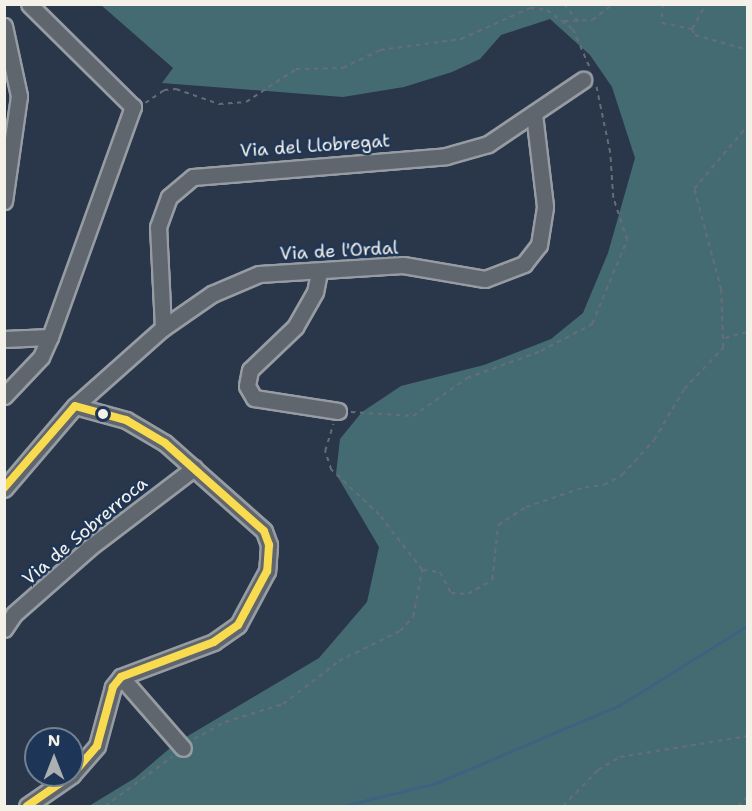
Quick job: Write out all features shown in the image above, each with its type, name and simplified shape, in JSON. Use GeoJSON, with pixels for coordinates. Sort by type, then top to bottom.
{"type":"FeatureCollection","features":[{"type":"Feature","properties":{"kind":"street"},"geometry":{"type":"LineString","coordinates":[[4,396],[41,357],[50,337],[133,107],[29,4]]}},
{"type":"Feature","properties":{"kind":"street"},"geometry":{"type":"LineString","coordinates":[[4,26],[19,96],[8,147],[4,201]]}},
{"type":"Feature","properties":{"kind":"street","name":"Via del Llobregat"},"geometry":{"type":"LineString","coordinates":[[163,328],[158,227],[169,198],[193,177],[447,156],[488,144],[587,75]]}},
{"type":"Feature","properties":{"kind":"street","name":"Via de l'Ordal"},"geometry":{"type":"LineString","coordinates":[[4,489],[75,406],[163,328],[212,294],[259,274],[403,266],[485,279],[524,264],[539,245],[545,206],[534,114]]}},
{"type":"Feature","properties":{"kind":"street"},"geometry":{"type":"LineString","coordinates":[[320,272],[315,292],[295,327],[250,370],[247,386],[254,398],[338,411]]}},
{"type":"Feature","properties":{"kind":"street"},"geometry":{"type":"LineString","coordinates":[[4,339],[50,337]]}},
{"type":"Feature","properties":{"kind":"street"},"geometry":{"type":"LineString","coordinates":[[75,406],[142,427],[194,468],[264,531],[270,553],[267,570],[244,617],[229,633],[121,677],[113,687],[97,746],[84,761]]}},
{"type":"Feature","properties":{"kind":"street","name":"Via de Sobrerroca"},"geometry":{"type":"LineString","coordinates":[[4,629],[14,614],[89,548],[194,468]]}},
{"type":"Feature","properties":{"kind":"street"},"geometry":{"type":"LineString","coordinates":[[121,677],[183,748]]}},
{"type":"Feature","properties":{"kind":"street"},"geometry":{"type":"LineString","coordinates":[[27,807],[55,787]]}},
{"type":"Feature","properties":{"kind":"path"},"geometry":{"type":"LineString","coordinates":[[564,4],[580,24]]}},
{"type":"Feature","properties":{"kind":"path"},"geometry":{"type":"LineString","coordinates":[[563,21],[580,24],[613,4]]}},
{"type":"Feature","properties":{"kind":"path"},"geometry":{"type":"LineString","coordinates":[[663,4],[662,23],[692,29]]}},
{"type":"Feature","properties":{"kind":"path"},"geometry":{"type":"LineString","coordinates":[[692,29],[706,4]]}},
{"type":"Feature","properties":{"kind":"path"},"geometry":{"type":"LineString","coordinates":[[133,107],[164,90],[219,104],[246,102],[296,69],[344,68],[380,50],[461,39],[491,29],[530,8],[547,10],[573,29],[610,153],[613,198],[627,240],[592,324],[541,351],[467,378],[413,416],[338,411],[326,451],[331,470],[379,515],[422,570],[440,572],[451,593],[468,594],[492,580],[498,525],[526,507],[585,487],[604,485],[622,475],[648,448],[673,404],[723,348],[725,338],[721,290],[694,189],[747,125]]}},
{"type":"Feature","properties":{"kind":"path"},"geometry":{"type":"LineString","coordinates":[[692,29],[695,35],[747,50]]}},
{"type":"Feature","properties":{"kind":"path"},"geometry":{"type":"LineString","coordinates":[[725,338],[747,332]]}},
{"type":"Feature","properties":{"kind":"path"},"geometry":{"type":"LineString","coordinates":[[105,807],[214,726],[283,704],[339,661],[400,631],[414,612],[422,570]]}},
{"type":"Feature","properties":{"kind":"path"},"geometry":{"type":"LineString","coordinates":[[563,807],[614,760],[747,736]]}},
{"type":"Feature","properties":{"kind":"path"},"geometry":{"type":"LineString","coordinates":[[738,807],[747,796]]}},
{"type":"Feature","properties":{"kind":"green space"},"geometry":{"type":"Polygon","coordinates":[[[101,5],[747,5],[747,806],[89,806],[135,778],[176,743],[319,658],[367,602],[379,547],[336,474],[340,439],[362,412],[401,386],[484,365],[551,339],[583,313],[608,253],[635,158],[612,87],[590,55],[550,19],[501,35],[480,59],[452,72],[404,87],[343,97],[162,83],[173,68],[101,5]]]}},
{"type":"Feature","properties":{"kind":"waterway"},"geometry":{"type":"LineString","coordinates":[[343,806],[436,783],[620,705],[748,625]]}},
{"type":"Feature","properties":{"kind":"transit line"},"geometry":{"type":"LineString","coordinates":[[4,488],[75,406],[126,420],[165,443],[264,531],[269,545],[267,571],[238,625],[214,642],[121,677],[113,687],[97,746],[84,761]]}},
{"type":"Feature","properties":{"kind":"transit line"},"geometry":{"type":"LineString","coordinates":[[27,806],[55,787]]}}]}
